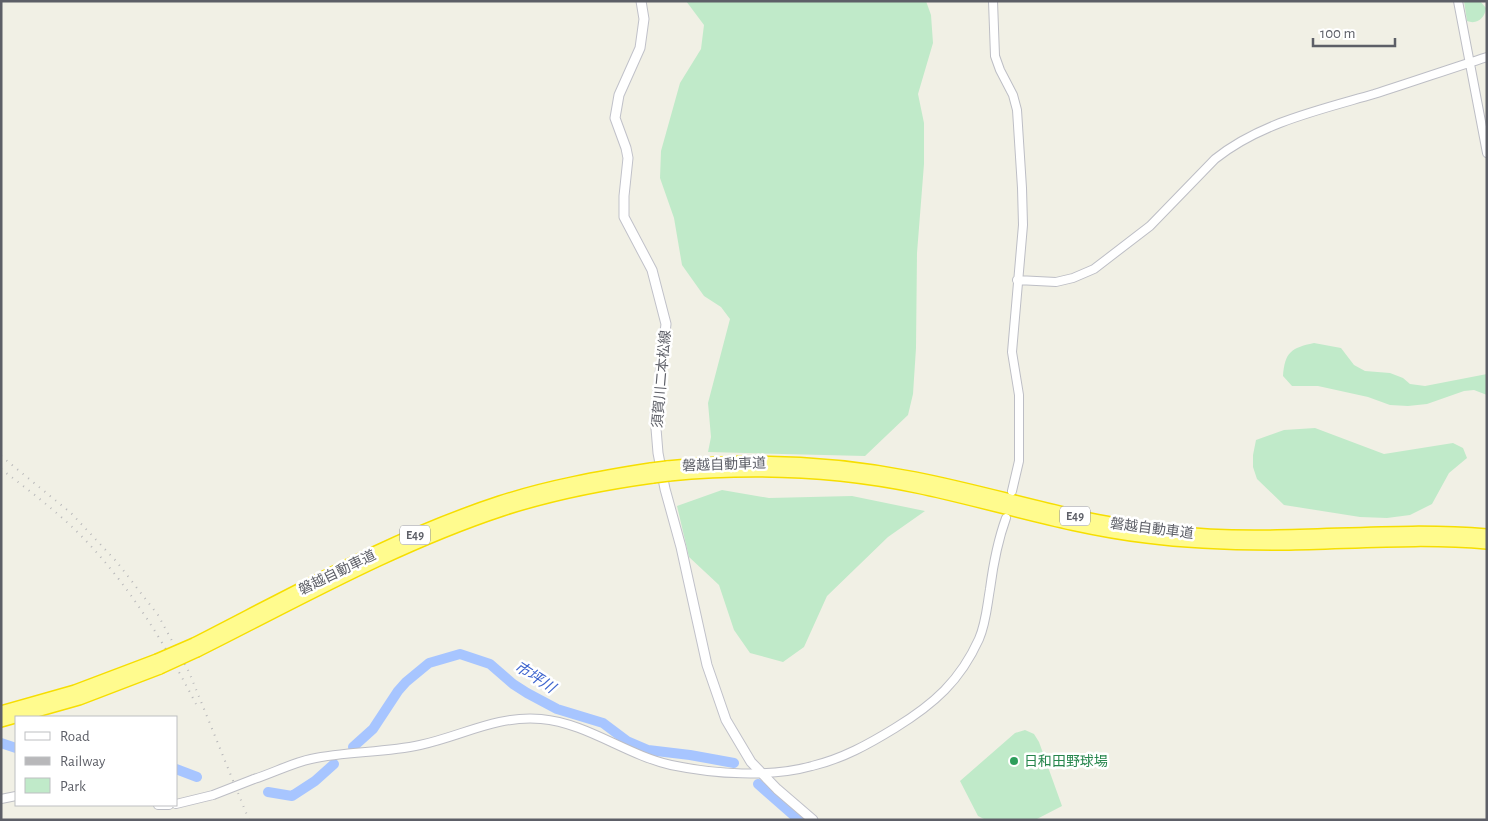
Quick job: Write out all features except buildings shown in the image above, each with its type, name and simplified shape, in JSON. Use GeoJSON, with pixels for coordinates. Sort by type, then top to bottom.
{"type":"FeatureCollection","features":[{"type":"Feature","properties":{"kind":"highway","name":"磐越自動車道"},"geometry":{"type":"LineString","coordinates":[[19,716],[79,699],[195,648],[386,548],[466,514],[500,502],[569,484],[722,463],[763,462],[818,465],[917,478],[1082,518],[1174,532],[1286,536],[1387,532],[1487,535]]}},
{"type":"Feature","properties":{"kind":"highway","name":"磐越自動車道"},"geometry":{"type":"LineString","coordinates":[[668,471],[771,471],[865,478],[934,491],[1080,526],[1174,540],[1244,544],[1424,540],[1487,543]]}},
{"type":"Feature","properties":{"kind":"highway","name":"磐越自動車道"},"geometry":{"type":"LineString","coordinates":[[1,712],[159,664]]}},
{"type":"Feature","properties":{"kind":"highway","name":"磐越自動車道"},"geometry":{"type":"LineString","coordinates":[[1,721],[15,717]]}},
{"type":"Feature","properties":{"kind":"main road","name":"須賀川二本松線"},"geometry":{"type":"LineString","coordinates":[[643,2],[644,18],[640,48],[617,101],[615,118],[628,158],[624,217],[652,270],[666,324],[655,416],[658,453],[665,489],[681,546],[707,665],[726,720],[748,759],[759,772],[813,820]]}},
{"type":"Feature","properties":{"kind":"street"},"geometry":{"type":"LineString","coordinates":[[994,1],[995,56],[1013,95],[1018,122],[1023,225],[1012,352],[1018,396],[1019,461],[1012,491]]}},
{"type":"Feature","properties":{"kind":"street"},"geometry":{"type":"LineString","coordinates":[[1458,1],[1487,153]]}},
{"type":"Feature","properties":{"kind":"street"},"geometry":{"type":"LineString","coordinates":[[1017,280],[1066,281],[1094,269],[1150,226],[1215,159],[1251,135],[1311,113],[1487,57]]}},
{"type":"Feature","properties":{"kind":"street"},"geometry":{"type":"LineString","coordinates":[[178,804],[213,795],[310,759],[422,745],[489,724],[520,719],[543,719],[563,723],[668,764],[714,772],[783,772],[828,762],[854,751],[921,712],[939,697],[970,656],[982,631],[1006,518]]}},
{"type":"Feature","properties":{"kind":"street"},"geometry":{"type":"LineString","coordinates":[[1,799],[15,796]]}},
{"type":"Feature","properties":{"kind":"green space"},"geometry":{"type":"Polygon","coordinates":[[[686,1],[926,1],[931,15],[933,43],[918,94],[924,123],[924,164],[917,253],[916,348],[913,394],[908,415],[865,456],[708,452],[711,437],[708,403],[730,319],[721,307],[704,296],[682,265],[674,218],[660,178],[661,151],[680,83],[701,49],[704,25],[686,1]]]}},
{"type":"Feature","properties":{"kind":"green space"},"geometry":{"type":"Polygon","coordinates":[[[1464,1],[1480,1],[1486,8],[1480,20],[1474,22],[1467,21],[1464,1]]]}},
{"type":"Feature","properties":{"kind":"green space"},"geometry":{"type":"Polygon","coordinates":[[[1314,343],[1341,348],[1354,365],[1365,371],[1390,373],[1403,378],[1410,384],[1425,386],[1487,374],[1487,395],[1474,390],[1464,391],[1427,404],[1408,406],[1390,405],[1368,397],[1318,386],[1292,386],[1283,376],[1285,361],[1295,349],[1314,343]]]}},
{"type":"Feature","properties":{"kind":"green space"},"geometry":{"type":"Polygon","coordinates":[[[1315,428],[1384,454],[1453,443],[1463,448],[1467,458],[1449,473],[1432,504],[1410,515],[1387,518],[1360,517],[1284,505],[1257,479],[1253,467],[1256,440],[1284,430],[1315,428]]]}},
{"type":"Feature","properties":{"kind":"green space"},"geometry":{"type":"Polygon","coordinates":[[[722,490],[769,498],[852,496],[925,511],[888,537],[827,596],[804,647],[783,662],[750,653],[734,630],[719,585],[689,557],[677,506],[722,490]]]}},
{"type":"Feature","properties":{"kind":"green space","name":"日和田野球場"},"geometry":{"type":"Polygon","coordinates":[[[1025,730],[1034,734],[1039,742],[1062,806],[1035,820],[986,820],[978,816],[960,781],[1015,733],[1025,730]]]}},
{"type":"Feature","properties":{"kind":"waterway","name":"市坪川"},"geometry":{"type":"LineString","coordinates":[[353,747],[373,729],[406,682],[429,663],[460,654],[490,664],[513,684],[557,709],[603,723],[627,741],[648,750],[734,763]]}},
{"type":"Feature","properties":{"kind":"waterway","name":"市坪川"},"geometry":{"type":"LineString","coordinates":[[1,743],[15,748]]}},
{"type":"Feature","properties":{"kind":"waterway","name":"市坪川"},"geometry":{"type":"LineString","coordinates":[[268,792],[292,796],[315,781],[334,764]]}},
{"type":"Feature","properties":{"kind":"waterway","name":"市坪川"},"geometry":{"type":"LineString","coordinates":[[178,770],[197,777]]}},
{"type":"Feature","properties":{"kind":"waterway","name":"市坪川"},"geometry":{"type":"LineString","coordinates":[[758,784],[799,820]]}},
{"type":"Feature","properties":{"kind":"railway"},"geometry":{"type":"LineString","coordinates":[[1,456],[71,513],[116,561],[158,615],[189,672],[249,820]]}},
{"type":"Feature","properties":{"kind":"railway"},"geometry":{"type":"LineString","coordinates":[[1,469],[68,523],[120,580],[148,620],[196,704]]}},
{"type":"Feature","properties":{"kind":"place","name":"日和田野球場"},"geometry":{"type":"Point","coordinates":[1014,761]}}]}
